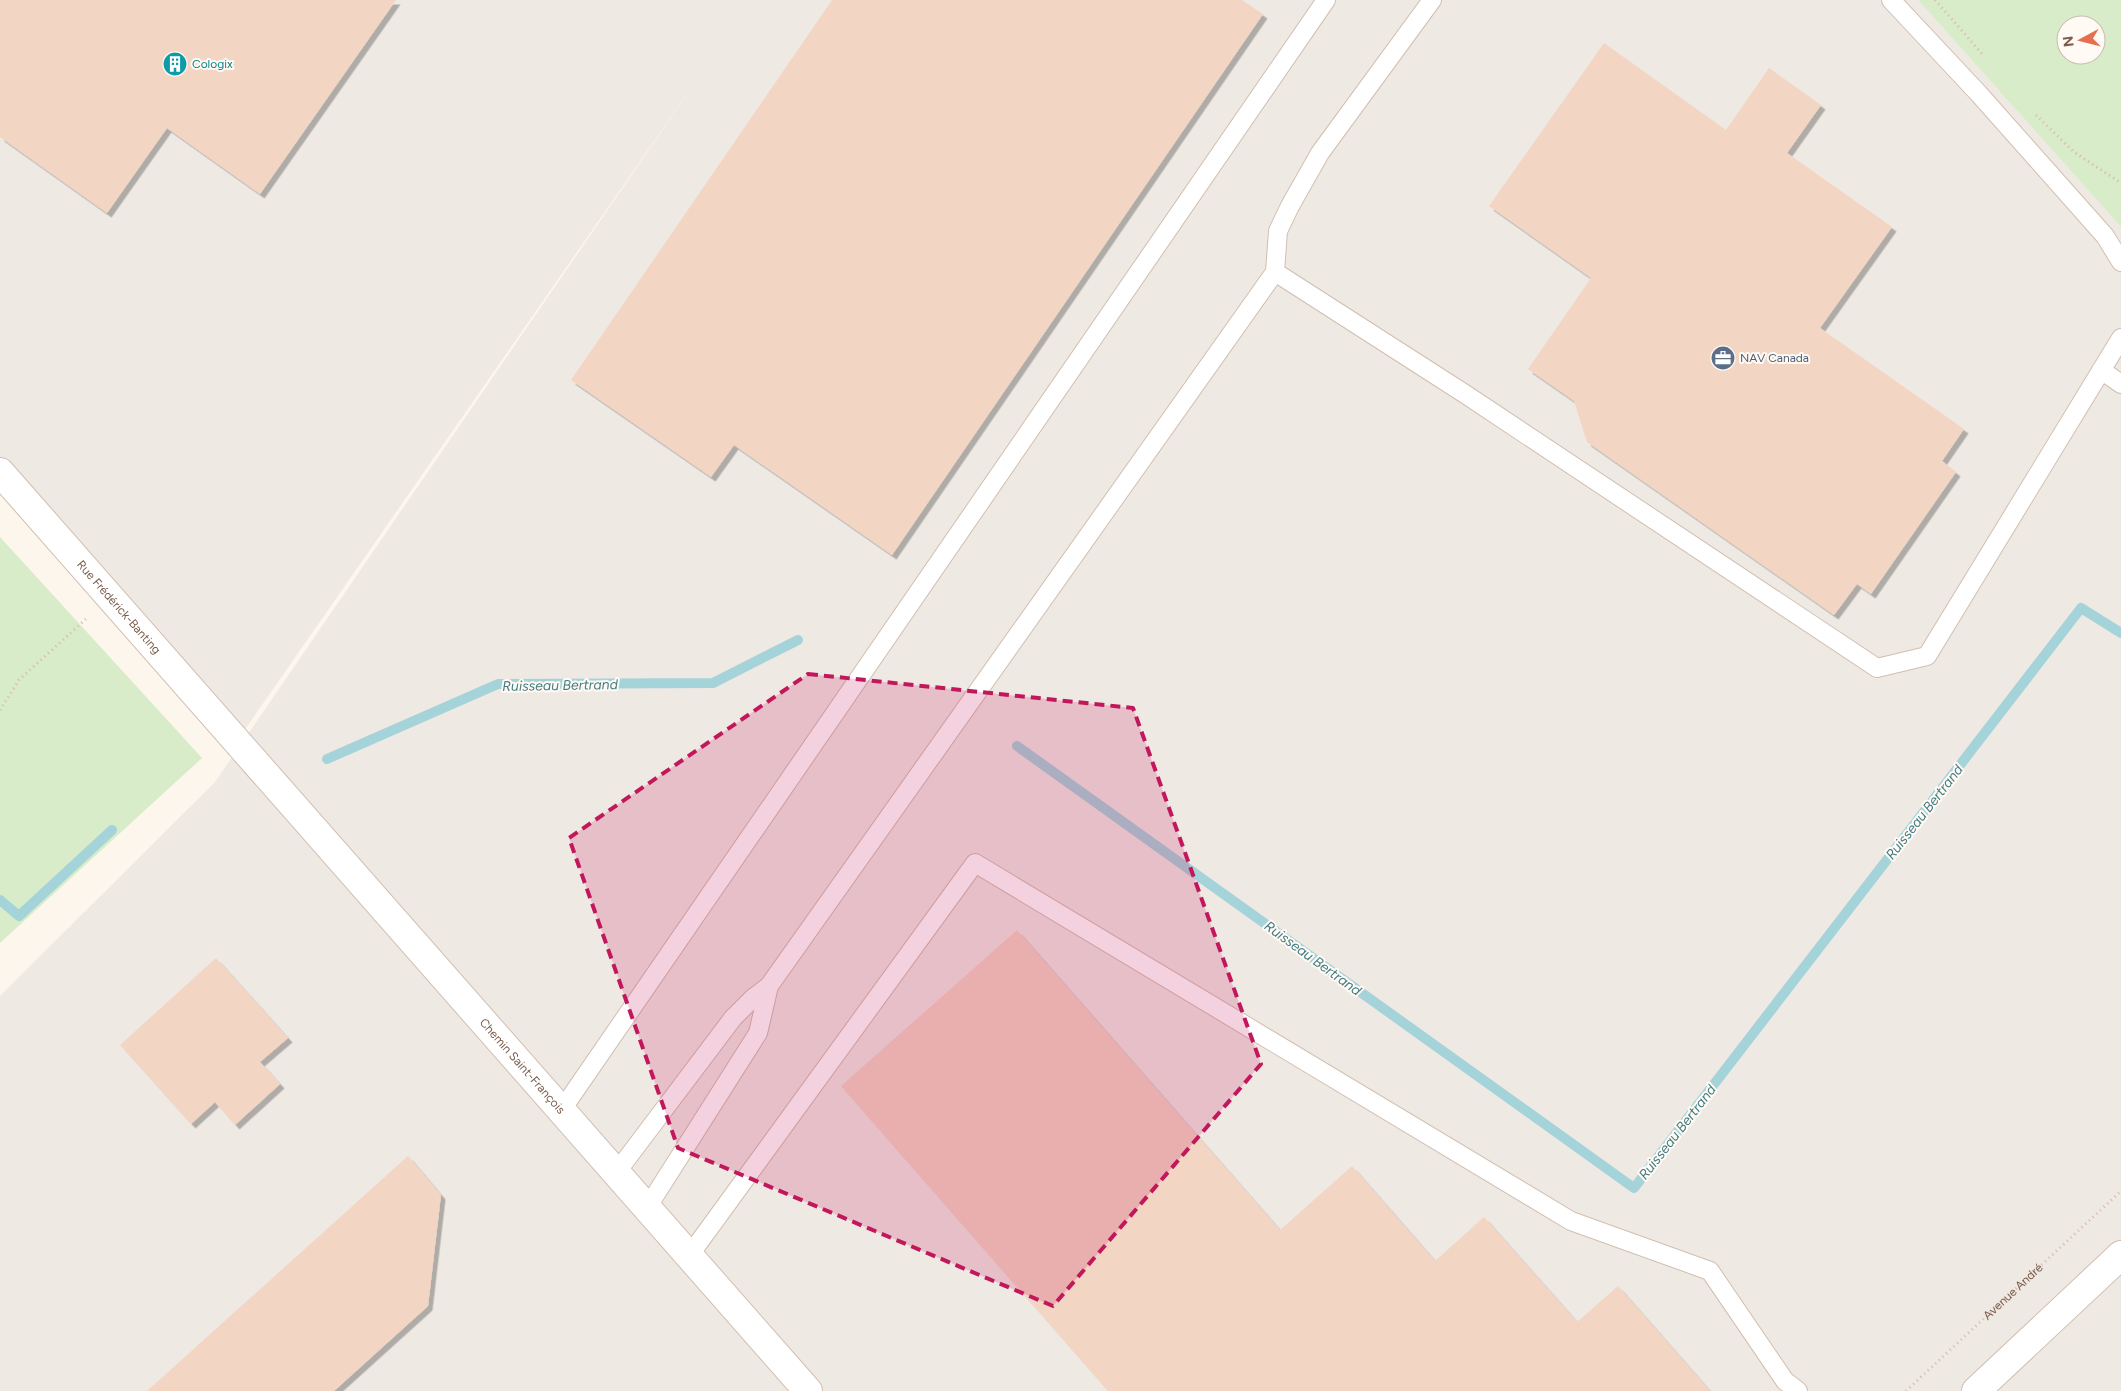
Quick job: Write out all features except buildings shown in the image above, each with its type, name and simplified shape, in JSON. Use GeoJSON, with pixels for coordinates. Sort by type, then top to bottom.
{"type":"FeatureCollection","features":[{"type":"Feature","properties":{"kind":"street","name":"Rue Frédérick-Banting"},"geometry":{"type":"LineString","coordinates":[[0,472],[237,742]]}},
{"type":"Feature","properties":{"kind":"street","name":"Chemin Saint-François"},"geometry":{"type":"LineString","coordinates":[[237,742],[808,1391]]}},
{"type":"Feature","properties":{"kind":"street"},"geometry":{"type":"LineString","coordinates":[[1976,1391],[2121,1255]]}},
{"type":"Feature","properties":{"kind":"lane"},"geometry":{"type":"LineString","coordinates":[[561,1111],[1326,0]]}},
{"type":"Feature","properties":{"kind":"lane"},"geometry":{"type":"LineString","coordinates":[[616,1173],[733,1018],[752,999],[769,986],[1275,272],[1278,231],[1320,152],[1432,0]]}},
{"type":"Feature","properties":{"kind":"lane"},"geometry":{"type":"LineString","coordinates":[[1892,0],[1979,94],[2105,236],[2121,262]]}},
{"type":"Feature","properties":{"kind":"lane"},"geometry":{"type":"LineString","coordinates":[[1275,272],[1496,414],[1877,668],[1927,656],[2121,338]]}},
{"type":"Feature","properties":{"kind":"lane"},"geometry":{"type":"LineString","coordinates":[[2101,370],[2121,384]]}},
{"type":"Feature","properties":{"kind":"lane"},"geometry":{"type":"LineString","coordinates":[[689,1256],[975,863],[1571,1221],[1710,1271],[1785,1381],[1798,1391]]}},
{"type":"Feature","properties":{"kind":"lane"},"geometry":{"type":"LineString","coordinates":[[647,1208],[758,1033],[769,986]]}},
{"type":"Feature","properties":{"kind":"path"},"geometry":{"type":"LineString","coordinates":[[1935,0],[1986,59]]}},
{"type":"Feature","properties":{"kind":"path"},"geometry":{"type":"LineString","coordinates":[[2036,114],[2074,152],[2121,183]]}},
{"type":"Feature","properties":{"kind":"path"},"geometry":{"type":"LineString","coordinates":[[0,710],[19,680],[109,597]]}},
{"type":"Feature","properties":{"kind":"path","name":"Avenue André"},"geometry":{"type":"LineString","coordinates":[[1906,1391],[2121,1191]]}},
{"type":"Feature","properties":{"kind":"highlighted area"},"geometry":{"type":"Polygon","coordinates":[[[808,674],[1133,708],[1261,1064],[1053,1306],[678,1148],[569,838],[808,674]]]}},
{"type":"Feature","properties":{"kind":"shaded area"},"geometry":{"type":"Polygon","coordinates":[[[0,0],[1918,0],[2121,227],[2121,1391],[0,1391],[0,996],[215,782],[705,68],[237,741],[0,472],[0,0]]]}},
{"type":"Feature","properties":{"kind":"green space"},"geometry":{"type":"Polygon","coordinates":[[[1918,0],[2121,0],[2121,227],[1918,0]]]}},
{"type":"Feature","properties":{"kind":"green space"},"geometry":{"type":"Polygon","coordinates":[[[0,537],[202,758],[0,943],[0,537]]]}},
{"type":"Feature","properties":{"kind":"waterway","name":"Ruisseau Bertrand"},"geometry":{"type":"LineString","coordinates":[[1017,746],[1634,1188],[2081,608],[2121,633]]}},
{"type":"Feature","properties":{"kind":"waterway","name":"Ruisseau Bertrand"},"geometry":{"type":"LineString","coordinates":[[327,759],[498,684],[713,683],[798,640]]}},
{"type":"Feature","properties":{"kind":"waterway","name":"Ruisseau Bertrand"},"geometry":{"type":"LineString","coordinates":[[0,900],[19,916],[112,830]]}},
{"type":"Feature","properties":{"kind":"place","name":"Cologix"},"geometry":{"type":"Point","coordinates":[175,64]}},
{"type":"Feature","properties":{"kind":"place","name":"NAV Canada"},"geometry":{"type":"Point","coordinates":[1723,358]}}]}
